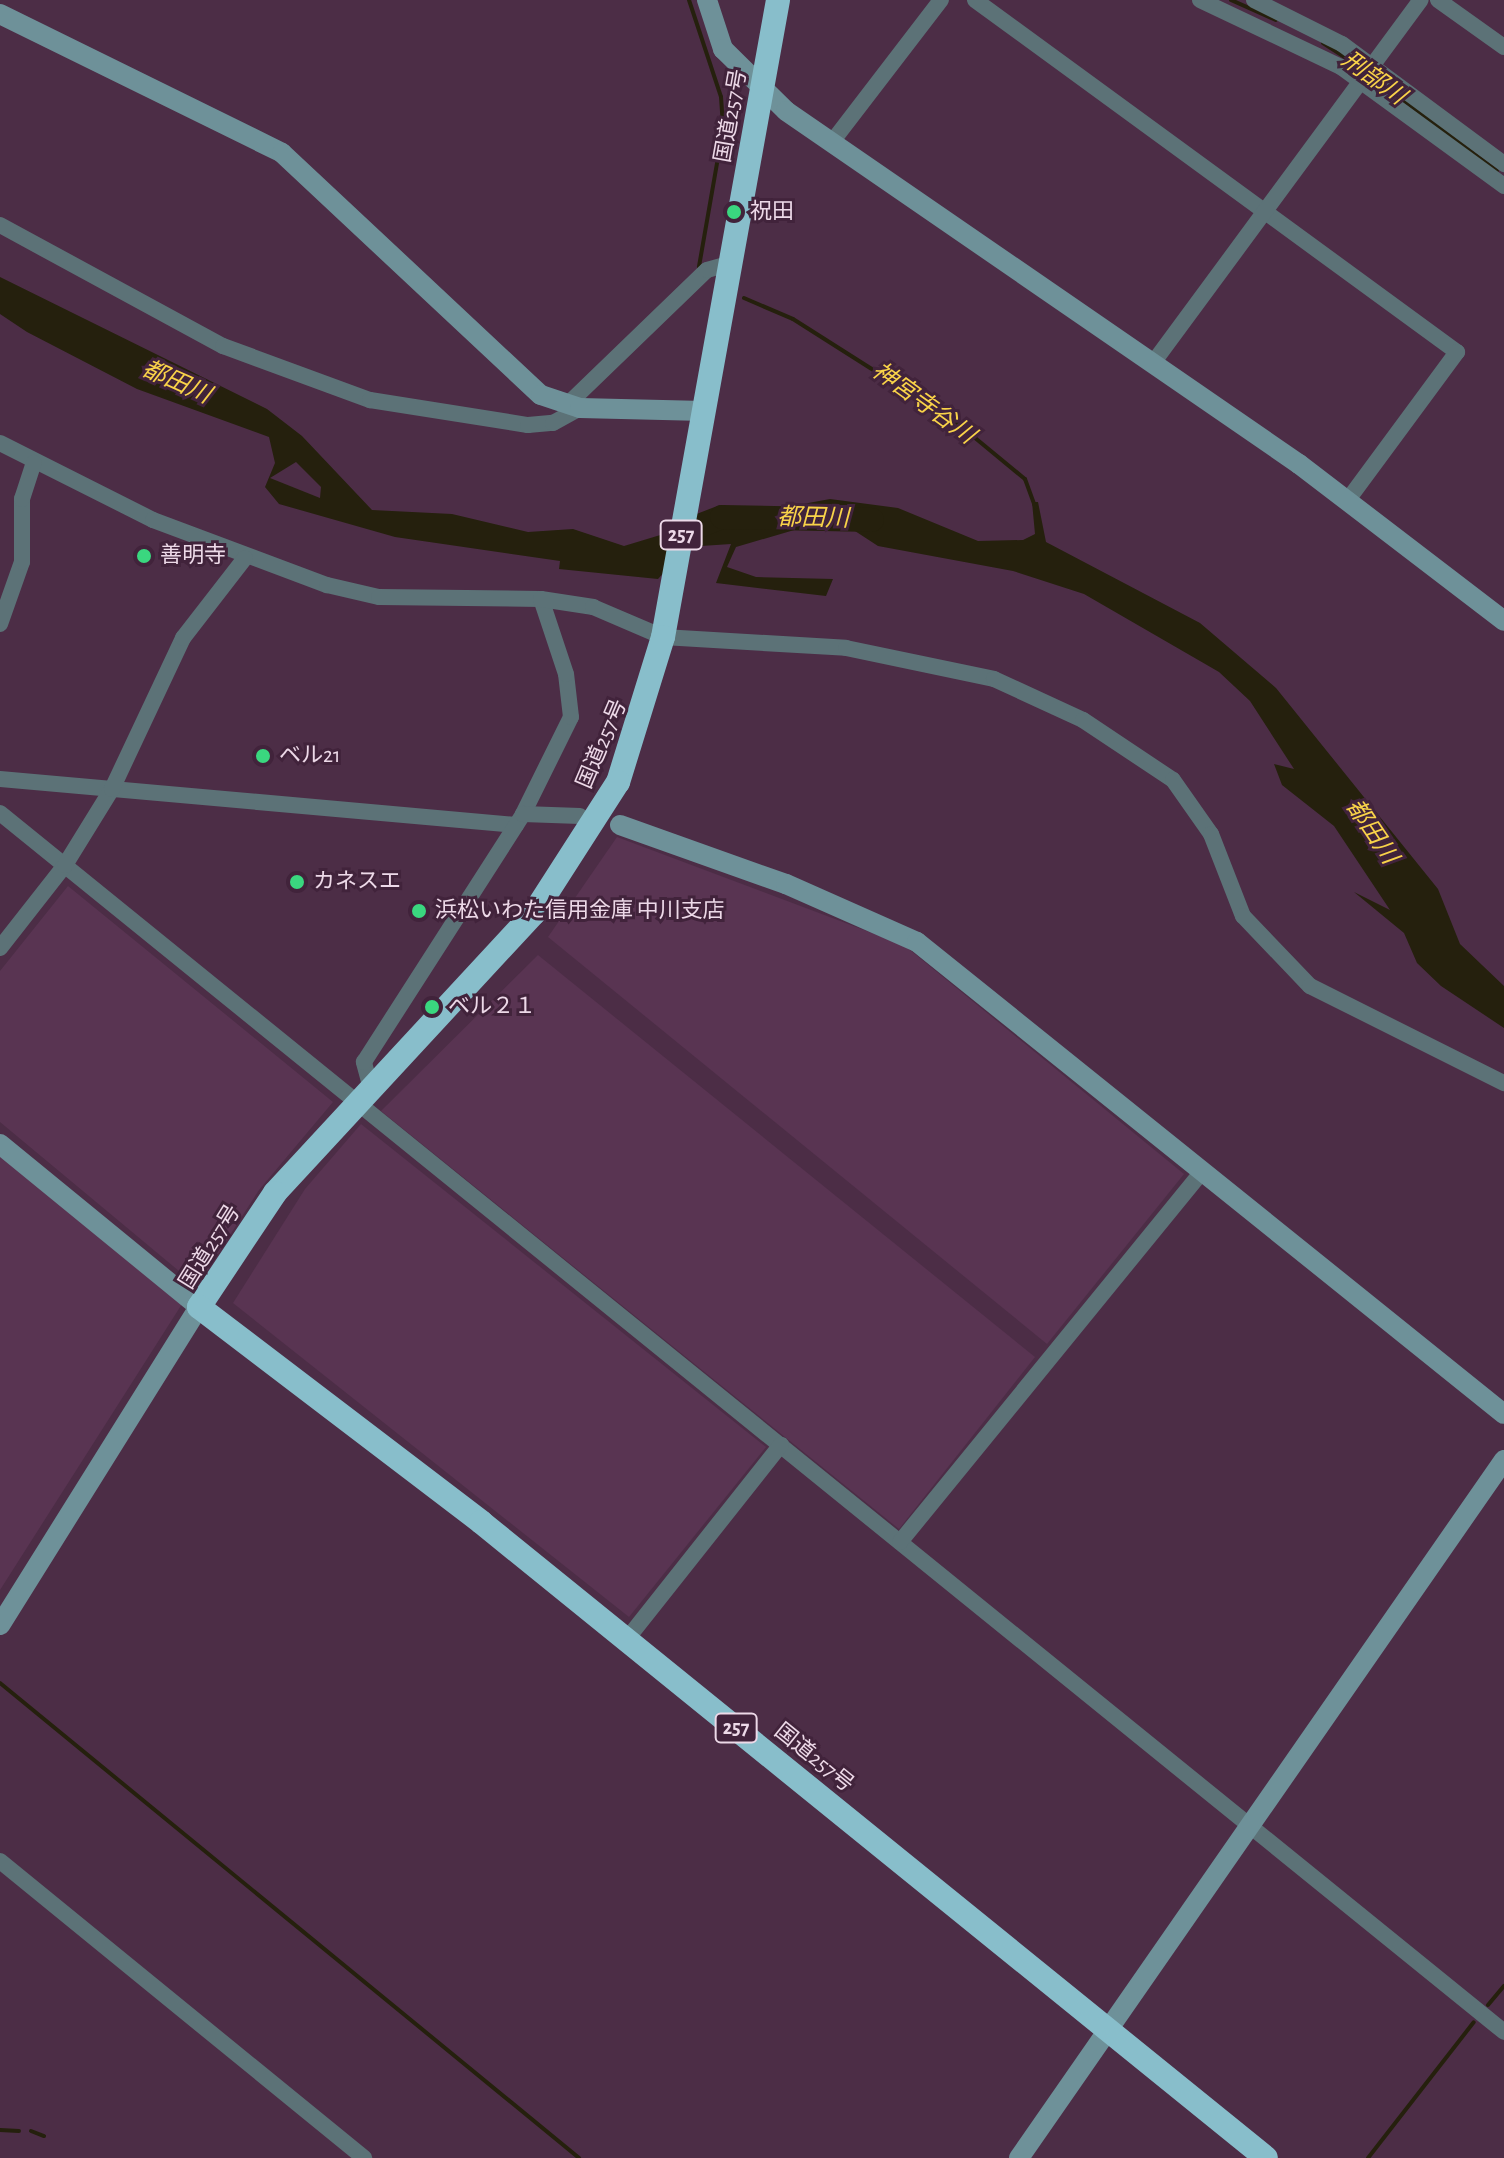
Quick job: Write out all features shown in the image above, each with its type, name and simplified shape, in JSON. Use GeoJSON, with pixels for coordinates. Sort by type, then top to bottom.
{"type":"FeatureCollection","features":[{"type":"Feature","properties":{"kind":"highway","name":"国道257号"},"geometry":{"type":"LineString","coordinates":[[778,0],[664,633],[618,782],[587,838],[534,913],[362,1093],[275,1193],[199,1307],[627,1639],[1266,2158]]}},
{"type":"Feature","properties":{"kind":"street"},"geometry":{"type":"LineString","coordinates":[[5,0],[0,12],[282,153],[541,395],[573,406],[704,411]]}},
{"type":"Feature","properties":{"kind":"street"},"geometry":{"type":"LineString","coordinates":[[707,0],[723,49],[762,92],[1348,500],[1504,621]]}},
{"type":"Feature","properties":{"kind":"street"},"geometry":{"type":"LineString","coordinates":[[832,142],[941,0]]}},
{"type":"Feature","properties":{"kind":"street"},"geometry":{"type":"LineString","coordinates":[[975,0],[1457,352],[1348,500]]}},
{"type":"Feature","properties":{"kind":"street"},"geometry":{"type":"LineString","coordinates":[[1200,0],[1369,76],[1504,186]]}},
{"type":"Feature","properties":{"kind":"street"},"geometry":{"type":"LineString","coordinates":[[1254,0],[1504,164]]}},
{"type":"Feature","properties":{"kind":"street"},"geometry":{"type":"LineString","coordinates":[[1153,363],[1369,76],[1421,0]]}},
{"type":"Feature","properties":{"kind":"street"},"geometry":{"type":"LineString","coordinates":[[1438,0],[1504,47]]}},
{"type":"Feature","properties":{"kind":"street"},"geometry":{"type":"LineString","coordinates":[[0,225],[223,346],[370,400],[528,425],[553,423],[707,270],[731,263]]}},
{"type":"Feature","properties":{"kind":"street"},"geometry":{"type":"LineString","coordinates":[[0,443],[34,463],[245,558],[379,597],[541,599],[593,607],[664,633],[738,636],[921,661],[994,679],[1083,720],[1191,800],[1243,916],[1310,986],[1504,1083]]}},
{"type":"Feature","properties":{"kind":"street"},"geometry":{"type":"LineString","coordinates":[[0,624],[22,562],[22,499],[34,463]]}},
{"type":"Feature","properties":{"kind":"street"},"geometry":{"type":"LineString","coordinates":[[0,948],[65,865],[112,789],[183,638],[245,558]]}},
{"type":"Feature","properties":{"kind":"street"},"geometry":{"type":"LineString","coordinates":[[362,1093],[364,1062],[519,820],[571,717],[566,674],[541,599]]}},
{"type":"Feature","properties":{"kind":"street"},"geometry":{"type":"LineString","coordinates":[[0,779],[519,820],[580,816]]}},
{"type":"Feature","properties":{"kind":"street"},"geometry":{"type":"LineString","coordinates":[[0,813],[362,1093],[781,1445],[1504,2032]]}},
{"type":"Feature","properties":{"kind":"street"},"geometry":{"type":"LineString","coordinates":[[620,825],[903,933],[1504,1414]]}},
{"type":"Feature","properties":{"kind":"street"},"geometry":{"type":"LineString","coordinates":[[0,1144],[199,1307],[0,1625]]}},
{"type":"Feature","properties":{"kind":"street"},"geometry":{"type":"LineString","coordinates":[[900,1542],[1201,1173]]}},
{"type":"Feature","properties":{"kind":"street"},"geometry":{"type":"LineString","coordinates":[[627,1639],[781,1445]]}},
{"type":"Feature","properties":{"kind":"street"},"geometry":{"type":"LineString","coordinates":[[1019,2158],[1111,2035],[1250,1826],[1504,1460]]}},
{"type":"Feature","properties":{"kind":"street"},"geometry":{"type":"LineString","coordinates":[[0,1861],[364,2158]]}},
{"type":"Feature","properties":{"kind":"shaded area"},"geometry":{"type":"Polygon","coordinates":[[[617,837],[904,945],[1184,1174],[1047,1344],[548,937],[617,837]]]}},
{"type":"Feature","properties":{"kind":"shaded area"},"geometry":{"type":"Polygon","coordinates":[[[68,886],[333,1102],[259,1190],[197,1286],[0,1122],[0,971],[68,886]]]}},
{"type":"Feature","properties":{"kind":"shaded area"},"geometry":{"type":"Polygon","coordinates":[[[538,955],[1035,1357],[899,1529],[381,1111],[538,955]]]}},
{"type":"Feature","properties":{"kind":"shaded area"},"geometry":{"type":"Polygon","coordinates":[[[361,1124],[766,1447],[629,1617],[233,1303],[305,1189],[361,1124]]]}},
{"type":"Feature","properties":{"kind":"shaded area"},"geometry":{"type":"Polygon","coordinates":[[[0,1156],[182,1304],[0,1590],[0,1156]]]}},
{"type":"Feature","properties":{"kind":"water"},"geometry":{"type":"Polygon","coordinates":[[[0,277],[267,409],[302,436],[372,510],[452,514],[528,532],[573,529],[624,546],[700,523],[830,499],[898,508],[978,541],[1023,540],[1035,534],[1032,502],[1038,502],[1046,542],[1200,623],[1276,688],[1438,889],[1460,944],[1504,986],[1504,1028],[1441,986],[1417,963],[1404,933],[1354,892],[1390,910],[1334,826],[1282,785],[1274,764],[1294,769],[1250,701],[1219,672],[1084,594],[1013,571],[878,546],[835,518],[736,547],[727,567],[756,577],[833,579],[826,596],[716,583],[731,544],[686,547],[658,579],[559,569],[560,561],[395,537],[279,504],[265,487],[275,463],[269,437],[137,389],[27,332],[0,314],[0,277]],[[296,462],[270,478],[320,498],[321,487],[296,462]]]}},
{"type":"Feature","properties":{"kind":"waterway","name":"神宮寺谷川"},"geometry":{"type":"LineString","coordinates":[[689,0],[721,97],[723,129],[699,267]]}},
{"type":"Feature","properties":{"kind":"waterway","name":"刑部川"},"geometry":{"type":"LineString","coordinates":[[1231,0],[1276,20]]}},
{"type":"Feature","properties":{"kind":"waterway","name":"刑部川"},"geometry":{"type":"LineString","coordinates":[[1323,43],[1363,69]]}},
{"type":"Feature","properties":{"kind":"waterway","name":"刑部川"},"geometry":{"type":"LineString","coordinates":[[1370,75],[1497,171]]}},
{"type":"Feature","properties":{"kind":"waterway","name":"神宮寺谷川"},"geometry":{"type":"LineString","coordinates":[[744,298],[793,319],[957,423],[1025,479],[1035,507]]}},
{"type":"Feature","properties":{"kind":"waterway","name":"都田川"},"geometry":{"type":"LineString","coordinates":[[676,535],[722,517],[872,520]]}},
{"type":"Feature","properties":{"kind":"waterway"},"geometry":{"type":"LineString","coordinates":[[0,1683],[579,2158]]}},
{"type":"Feature","properties":{"kind":"waterway"},"geometry":{"type":"LineString","coordinates":[[1488,2005],[1504,1986]]}},
{"type":"Feature","properties":{"kind":"waterway"},"geometry":{"type":"LineString","coordinates":[[1368,2158],[1474,2022]]}},
{"type":"Feature","properties":{"kind":"waterway"},"geometry":{"type":"LineString","coordinates":[[0,2130],[19,2131]]}},
{"type":"Feature","properties":{"kind":"waterway"},"geometry":{"type":"LineString","coordinates":[[31,2131],[44,2136]]}},
{"type":"Feature","properties":{"kind":"place","name":"祝田"},"geometry":{"type":"Point","coordinates":[734,212]}},
{"type":"Feature","properties":{"kind":"place","name":"善明寺"},"geometry":{"type":"Point","coordinates":[144,556]}},
{"type":"Feature","properties":{"kind":"place","name":"ベル21"},"geometry":{"type":"Point","coordinates":[263,756]}},
{"type":"Feature","properties":{"kind":"place","name":"カネスエ"},"geometry":{"type":"Point","coordinates":[297,882]}},
{"type":"Feature","properties":{"kind":"place","name":"浜松いわた信用金庫 中川支店"},"geometry":{"type":"Point","coordinates":[419,911]}},
{"type":"Feature","properties":{"kind":"place","name":"ベル２１"},"geometry":{"type":"Point","coordinates":[432,1007]}}]}
